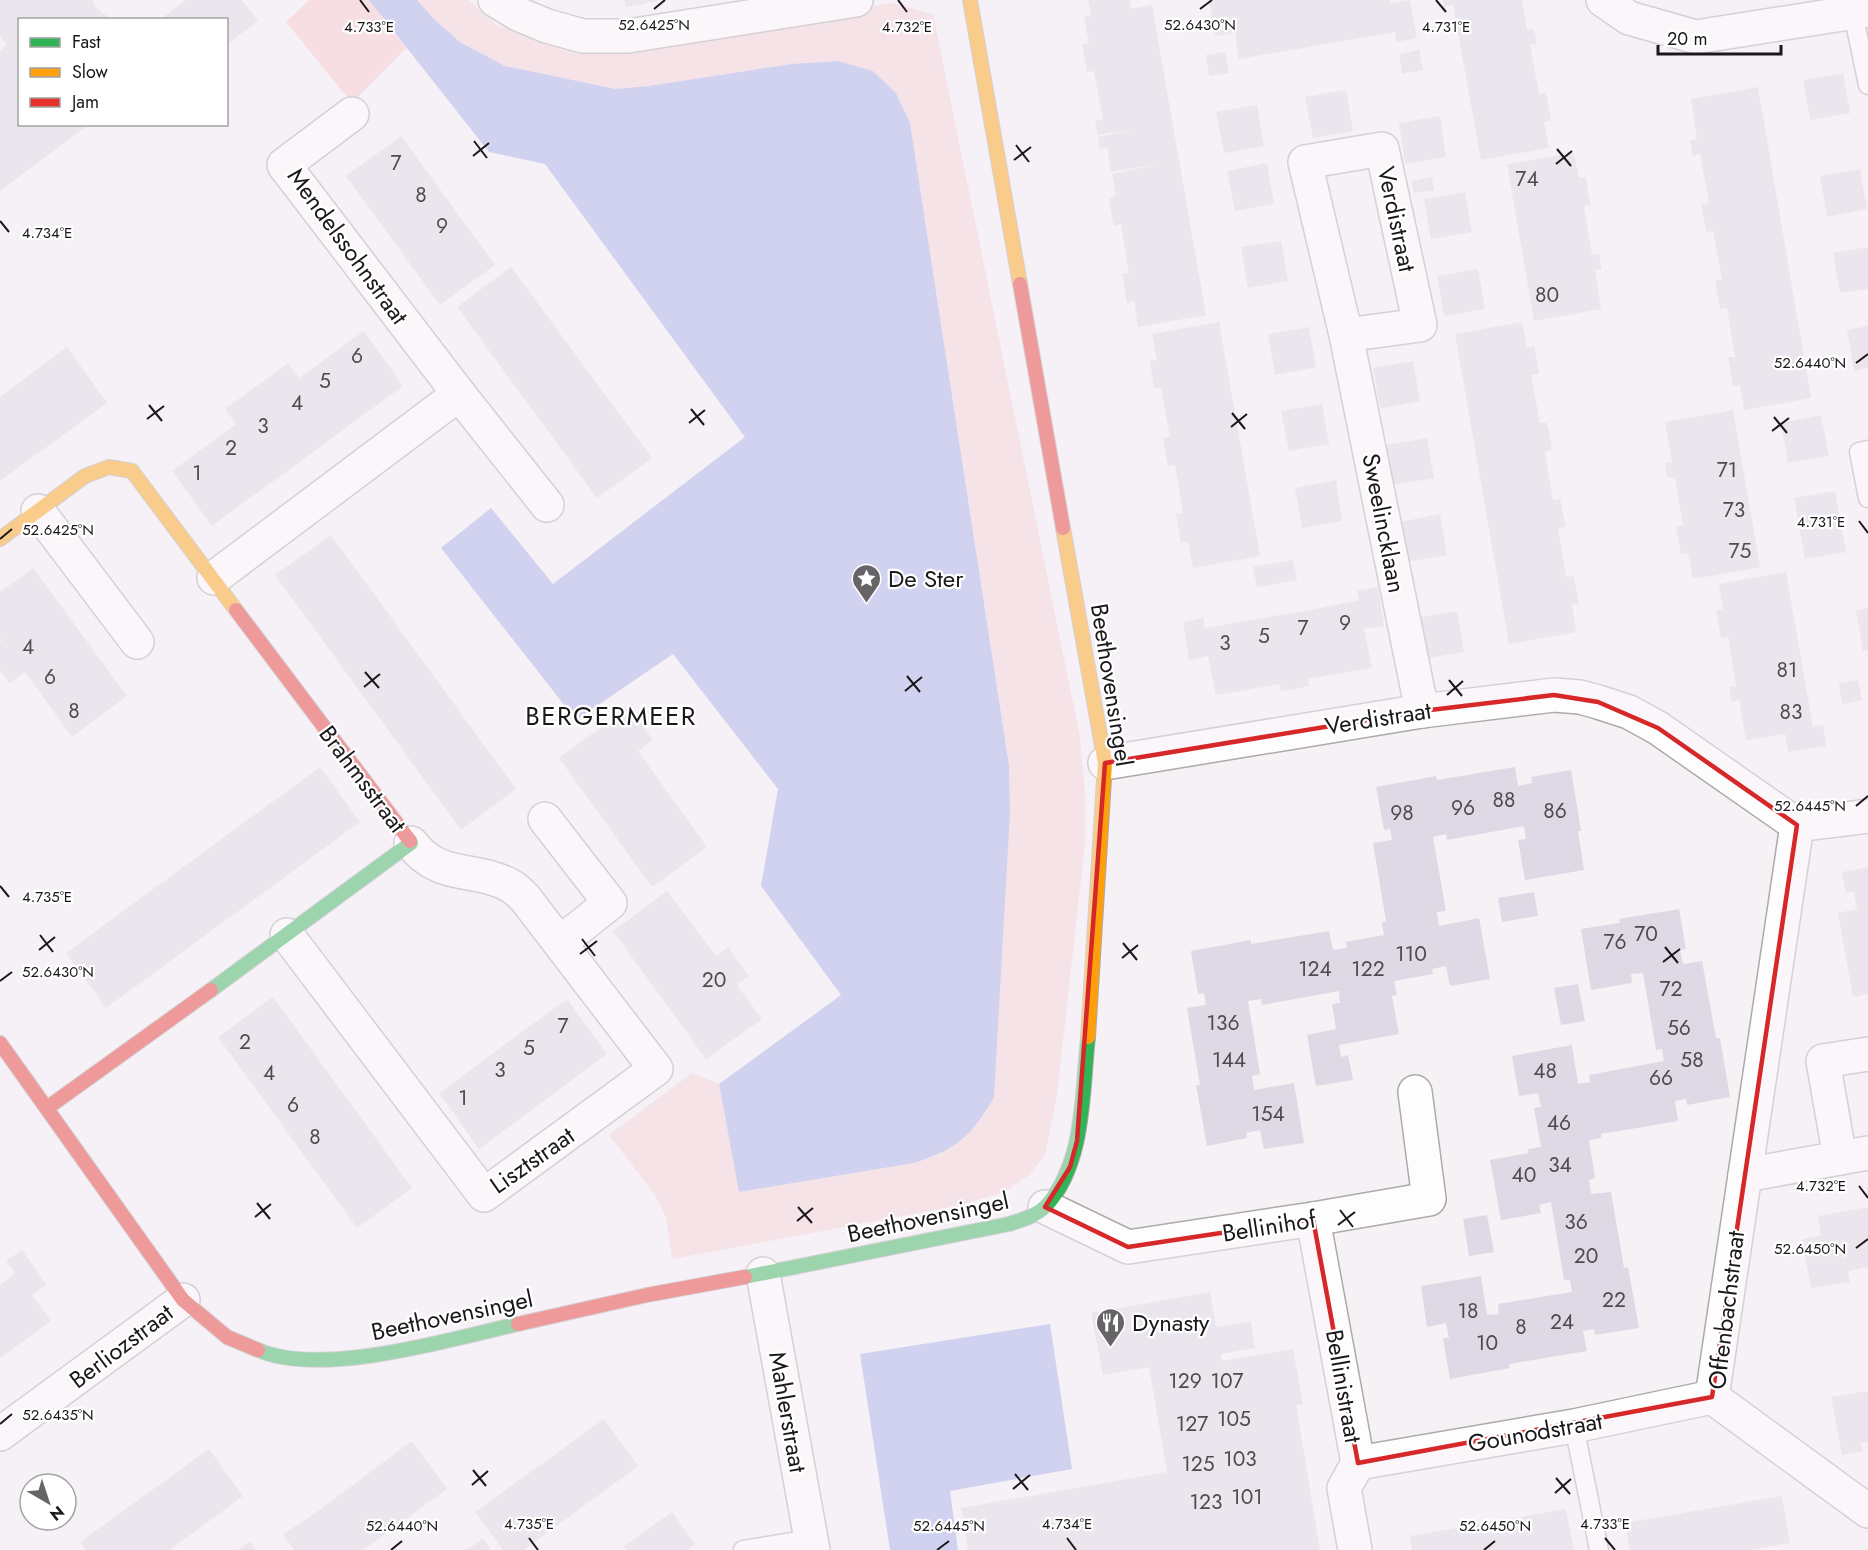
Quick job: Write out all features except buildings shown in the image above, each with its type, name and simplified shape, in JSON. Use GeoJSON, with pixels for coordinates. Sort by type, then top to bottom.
{"type":"FeatureCollection","features":[{"type":"Feature","properties":{"kind":"street"},"geometry":{"type":"LineString","coordinates":[[495,0],[518,14],[548,27],[583,36],[628,36],[856,0]]}},
{"type":"Feature","properties":{"kind":"street","name":"Beethovensingel"},"geometry":{"type":"LineString","coordinates":[[0,1043],[183,1300],[227,1337],[271,1356],[322,1361],[389,1353],[647,1295],[764,1274],[1009,1224],[1029,1218],[1046,1207],[1070,1167],[1077,1141],[1088,1035],[1105,763],[970,0]]}},
{"type":"Feature","properties":{"kind":"street"},"geometry":{"type":"LineString","coordinates":[[1603,0],[1629,18],[1696,37],[1861,11]]}},
{"type":"Feature","properties":{"kind":"street","name":"Mendelssohnstraat"},"geometry":{"type":"LineString","coordinates":[[352,114],[284,165],[547,505]]}},
{"type":"Feature","properties":{"kind":"street","name":"Verdistraat"},"geometry":{"type":"LineString","coordinates":[[1382,149],[1420,325],[1346,335],[1305,162],[1382,149]]}},
{"type":"Feature","properties":{"kind":"street","name":"Sweelincklaan"},"geometry":{"type":"LineString","coordinates":[[1346,335],[1422,711]]}},
{"type":"Feature","properties":{"kind":"street"},"geometry":{"type":"LineString","coordinates":[[214,578],[459,394]]}},
{"type":"Feature","properties":{"kind":"street","name":"Brahmsstraat"},"geometry":{"type":"LineString","coordinates":[[0,539],[86,476],[109,467],[132,471],[411,843],[47,1108]]}},
{"type":"Feature","properties":{"kind":"street"},"geometry":{"type":"LineString","coordinates":[[38,511],[137,642]]}},
{"type":"Feature","properties":{"kind":"street","name":"Verdistraat"},"geometry":{"type":"LineString","coordinates":[[1105,763],[1422,711],[1554,695],[1580,697],[1629,712],[1658,728],[1797,825]]}},
{"type":"Feature","properties":{"kind":"street"},"geometry":{"type":"LineString","coordinates":[[1797,825],[1868,816]]}},
{"type":"Feature","properties":{"kind":"street"},"geometry":{"type":"LineString","coordinates":[[545,819],[610,903],[561,942]]}},
{"type":"Feature","properties":{"kind":"street","name":"Offenbachstraat"},"geometry":{"type":"LineString","coordinates":[[1797,825],[1712,1397],[1868,1511]]}},
{"type":"Feature","properties":{"kind":"street","name":"Lisztstraat"},"geometry":{"type":"LineString","coordinates":[[287,935],[484,1195],[656,1069],[525,897],[513,886],[501,881],[440,867],[421,856],[411,843]]}},
{"type":"Feature","properties":{"kind":"street"},"geometry":{"type":"LineString","coordinates":[[1745,1175],[1854,1155],[1823,1061],[1868,1054]]}},
{"type":"Feature","properties":{"kind":"street","name":"Bellinihof"},"geometry":{"type":"LineString","coordinates":[[1046,1207],[1128,1247],[1429,1199],[1414,1092]]}},
{"type":"Feature","properties":{"kind":"street","name":"Bellinistraat"},"geometry":{"type":"LineString","coordinates":[[1313,1219],[1358,1463],[1344,1488],[1355,1550]]}},
{"type":"Feature","properties":{"kind":"street","name":"Mahlerstraat"},"geometry":{"type":"LineString","coordinates":[[764,1274],[812,1544]]}},
{"type":"Feature","properties":{"kind":"street","name":"Berliozstraat"},"geometry":{"type":"LineString","coordinates":[[0,1434],[183,1300]]}},
{"type":"Feature","properties":{"kind":"street","name":"Gounodstraat"},"geometry":{"type":"LineString","coordinates":[[1358,1463],[1574,1426],[1712,1397]]}},
{"type":"Feature","properties":{"kind":"lane"},"geometry":{"type":"LineString","coordinates":[[1861,11],[1868,85]]}},
{"type":"Feature","properties":{"kind":"lane"},"geometry":{"type":"LineString","coordinates":[[1868,450],[1859,452],[1868,498]]}},
{"type":"Feature","properties":{"kind":"lane"},"geometry":{"type":"LineString","coordinates":[[1574,1426],[1599,1550]]}},
{"type":"Feature","properties":{"kind":"lane"},"geometry":{"type":"LineString","coordinates":[[743,1550],[812,1544]]}},
{"type":"Feature","properties":{"kind":"highlighted area"},"geometry":{"type":"Polygon","coordinates":[[[1554,695],[1598,702],[1658,728],[1797,825],[1712,1397],[1358,1463],[1313,1219],[1128,1247],[1045,1207],[1070,1167],[1077,1141],[1105,763],[1422,711],[1554,695]]]}},
{"type":"Feature","properties":{"kind":"shaded area"},"geometry":{"type":"Polygon","coordinates":[[[309,0],[369,0],[406,48],[352,103],[286,22],[309,0]]]}},
{"type":"Feature","properties":{"kind":"shaded area"},"geometry":{"type":"Polygon","coordinates":[[[417,0],[468,0],[498,26],[526,35],[652,46],[892,3],[933,14],[1080,737],[1085,795],[1085,844],[1057,1094],[1045,1155],[1028,1176],[1004,1192],[957,1206],[672,1259],[666,1217],[655,1195],[609,1135],[692,1073],[719,1084],[739,1192],[914,1163],[941,1154],[1010,812],[1009,764],[910,123],[896,93],[873,71],[616,89],[505,66],[460,42],[417,0]]]}},
{"type":"Feature","properties":{"kind":"water"},"geometry":{"type":"Polygon","coordinates":[[[369,0],[417,0],[460,42],[505,66],[616,89],[792,64],[838,61],[873,71],[896,93],[910,123],[1009,765],[1010,812],[994,1097],[970,1132],[952,1147],[914,1163],[739,1192],[719,1084],[841,995],[761,886],[778,789],[673,654],[576,720],[441,548],[491,508],[553,584],[745,437],[545,164],[489,152],[369,0]]]}},
{"type":"Feature","properties":{"kind":"water"},"geometry":{"type":"Polygon","coordinates":[[[1050,1324],[1072,1469],[950,1491],[958,1550],[890,1550],[860,1354],[1050,1324]]]}},
{"type":"Feature","properties":{"kind":"traffic: fast"},"geometry":{"type":"LineString","coordinates":[[211,990],[411,843],[410,841]]}},
{"type":"Feature","properties":{"kind":"traffic: fast"},"geometry":{"type":"LineString","coordinates":[[745,1277],[1009,1224],[1038,1212],[1046,1206],[1059,1189],[1075,1148],[1088,1037]]}},
{"type":"Feature","properties":{"kind":"traffic: fast"},"geometry":{"type":"LineString","coordinates":[[258,1350],[285,1358],[316,1360],[351,1358],[423,1346],[518,1324]]}},
{"type":"Feature","properties":{"kind":"traffic: slow"},"geometry":{"type":"LineString","coordinates":[[970,0],[1020,284]]}},
{"type":"Feature","properties":{"kind":"traffic: slow"},"geometry":{"type":"LineString","coordinates":[[0,539],[85,476],[109,467],[132,471],[236,610]]}},
{"type":"Feature","properties":{"kind":"traffic: slow"},"geometry":{"type":"LineString","coordinates":[[1063,528],[1105,763],[1088,1037]]}},
{"type":"Feature","properties":{"kind":"traffic: jam"},"geometry":{"type":"LineString","coordinates":[[1020,284],[1063,528]]}},
{"type":"Feature","properties":{"kind":"traffic: jam"},"geometry":{"type":"LineString","coordinates":[[236,610],[410,841]]}},
{"type":"Feature","properties":{"kind":"traffic: jam"},"geometry":{"type":"LineString","coordinates":[[47,1108],[211,990]]}},
{"type":"Feature","properties":{"kind":"traffic: jam"},"geometry":{"type":"LineString","coordinates":[[0,1043],[183,1300],[227,1337],[258,1350]]}},
{"type":"Feature","properties":{"kind":"traffic: jam"},"geometry":{"type":"LineString","coordinates":[[518,1324],[647,1295],[745,1277]]}},
{"type":"Feature","properties":{"kind":"place","name":"De Ster"},"geometry":{"type":"Point","coordinates":[867,604]}},
{"type":"Feature","properties":{"kind":"place","name":"Dynasty"},"geometry":{"type":"Point","coordinates":[1111,1348]}},
{"type":"Feature","properties":{"kind":"district","name":"BERGERMEER"},"geometry":{"type":"Point","coordinates":[611,716]}}]}
